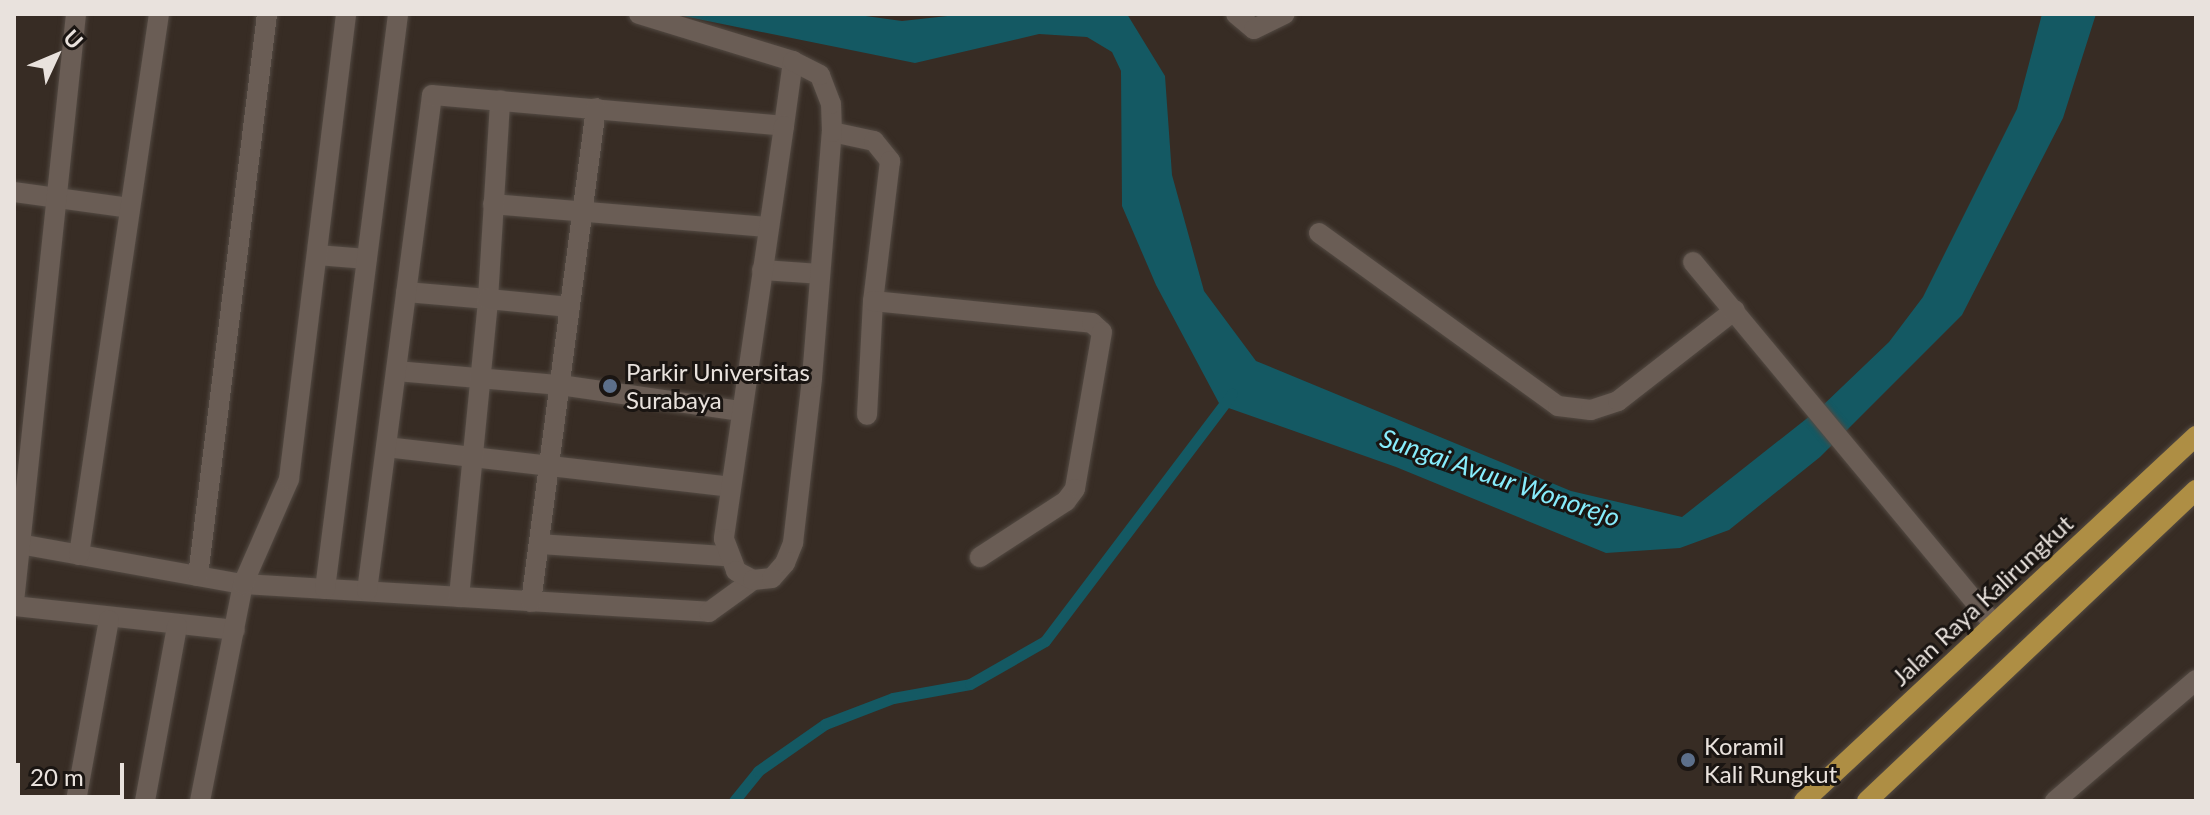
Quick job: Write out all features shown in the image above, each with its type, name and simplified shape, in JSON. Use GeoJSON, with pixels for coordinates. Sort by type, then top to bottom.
{"type":"FeatureCollection","features":[{"type":"Feature","properties":{"kind":"main road","name":"Jalan Raya Kalirungkut"},"geometry":{"type":"LineString","coordinates":[[1804,801],[2196,436]]}},
{"type":"Feature","properties":{"kind":"main road"},"geometry":{"type":"LineString","coordinates":[[1867,801],[2196,490]]}},
{"type":"Feature","properties":{"kind":"street"},"geometry":{"type":"LineString","coordinates":[[76,14],[14,604],[109,620],[235,630]]}},
{"type":"Feature","properties":{"kind":"street"},"geometry":{"type":"LineString","coordinates":[[79,555],[159,14]]}},
{"type":"Feature","properties":{"kind":"street"},"geometry":{"type":"LineString","coordinates":[[198,576],[267,14]]}},
{"type":"Feature","properties":{"kind":"street"},"geometry":{"type":"LineString","coordinates":[[200,801],[243,584],[289,479],[346,14]]}},
{"type":"Feature","properties":{"kind":"street"},"geometry":{"type":"LineString","coordinates":[[325,589],[398,14]]}},
{"type":"Feature","properties":{"kind":"street"},"geometry":{"type":"LineString","coordinates":[[18,544],[243,584],[709,612],[753,580],[772,578],[793,543],[820,274],[832,132],[831,104],[820,75],[793,61],[639,14]]}},
{"type":"Feature","properties":{"kind":"street"},"geometry":{"type":"LineString","coordinates":[[1236,14],[1254,29],[1285,14]]}},
{"type":"Feature","properties":{"kind":"street"},"geometry":{"type":"LineString","coordinates":[[753,580],[736,571],[726,556],[730,487],[793,61]]}},
{"type":"Feature","properties":{"kind":"street"},"geometry":{"type":"LineString","coordinates":[[367,591],[432,95],[784,126]]}},
{"type":"Feature","properties":{"kind":"street"},"geometry":{"type":"LineString","coordinates":[[459,597],[488,299],[500,100]]}},
{"type":"Feature","properties":{"kind":"street"},"geometry":{"type":"LineString","coordinates":[[531,602],[596,108]]}},
{"type":"Feature","properties":{"kind":"street"},"geometry":{"type":"LineString","coordinates":[[832,132],[874,141],[890,161],[873,301],[867,415]]}},
{"type":"Feature","properties":{"kind":"street"},"geometry":{"type":"LineString","coordinates":[[14,192],[130,208]]}},
{"type":"Feature","properties":{"kind":"street"},"geometry":{"type":"LineString","coordinates":[[493,204],[583,208],[769,227]]}},
{"type":"Feature","properties":{"kind":"street"},"geometry":{"type":"LineString","coordinates":[[1319,233],[1558,406],[1591,410],[1618,401],[1735,310]]}},
{"type":"Feature","properties":{"kind":"street"},"geometry":{"type":"LineString","coordinates":[[317,255],[367,259]]}},
{"type":"Feature","properties":{"kind":"street"},"geometry":{"type":"LineString","coordinates":[[1693,262],[1735,310],[1795,391],[1994,624]]}},
{"type":"Feature","properties":{"kind":"street"},"geometry":{"type":"LineString","coordinates":[[762,270],[820,274]]}},
{"type":"Feature","properties":{"kind":"street"},"geometry":{"type":"LineString","coordinates":[[406,292],[570,307]]}},
{"type":"Feature","properties":{"kind":"street"},"geometry":{"type":"LineString","coordinates":[[873,301],[1092,323],[1102,332],[1075,489],[1066,501],[980,557]]}},
{"type":"Feature","properties":{"kind":"street"},"geometry":{"type":"LineString","coordinates":[[396,371],[560,385],[741,411]]}},
{"type":"Feature","properties":{"kind":"street"},"geometry":{"type":"LineString","coordinates":[[386,447],[730,487]]}},
{"type":"Feature","properties":{"kind":"street"},"geometry":{"type":"LineString","coordinates":[[539,544],[726,556]]}},
{"type":"Feature","properties":{"kind":"street"},"geometry":{"type":"LineString","coordinates":[[76,801],[109,620]]}},
{"type":"Feature","properties":{"kind":"street"},"geometry":{"type":"LineString","coordinates":[[145,801],[177,626]]}},
{"type":"Feature","properties":{"kind":"street"},"geometry":{"type":"LineString","coordinates":[[2055,801],[2196,680]]}},
{"type":"Feature","properties":{"kind":"water","name":"Sungai Avuur Wonorejo"},"geometry":{"type":"Polygon","coordinates":[[[673,14],[851,14],[902,21],[966,14],[1127,14],[1165,76],[1172,175],[1204,291],[1256,361],[1571,491],[1682,517],[1820,408],[1889,342],[1923,297],[2017,109],[2042,14],[2096,14],[2063,118],[1962,315],[1820,457],[1729,530],[1680,548],[1606,553],[1396,467],[1220,405],[1156,285],[1122,206],[1121,71],[1112,52],[1087,37],[1039,34],[915,63],[673,14]]]}},
{"type":"Feature","properties":{"kind":"waterway"},"geometry":{"type":"LineString","coordinates":[[734,801],[758,771],[825,724],[893,698],[970,684],[1045,641],[1232,394]]}},
{"type":"Feature","properties":{"kind":"place","name":"Parkir Universitas Surabaya"},"geometry":{"type":"Point","coordinates":[610,386]}},
{"type":"Feature","properties":{"kind":"place","name":"Koramil Kali Rungkut"},"geometry":{"type":"Point","coordinates":[1688,760]}}]}
